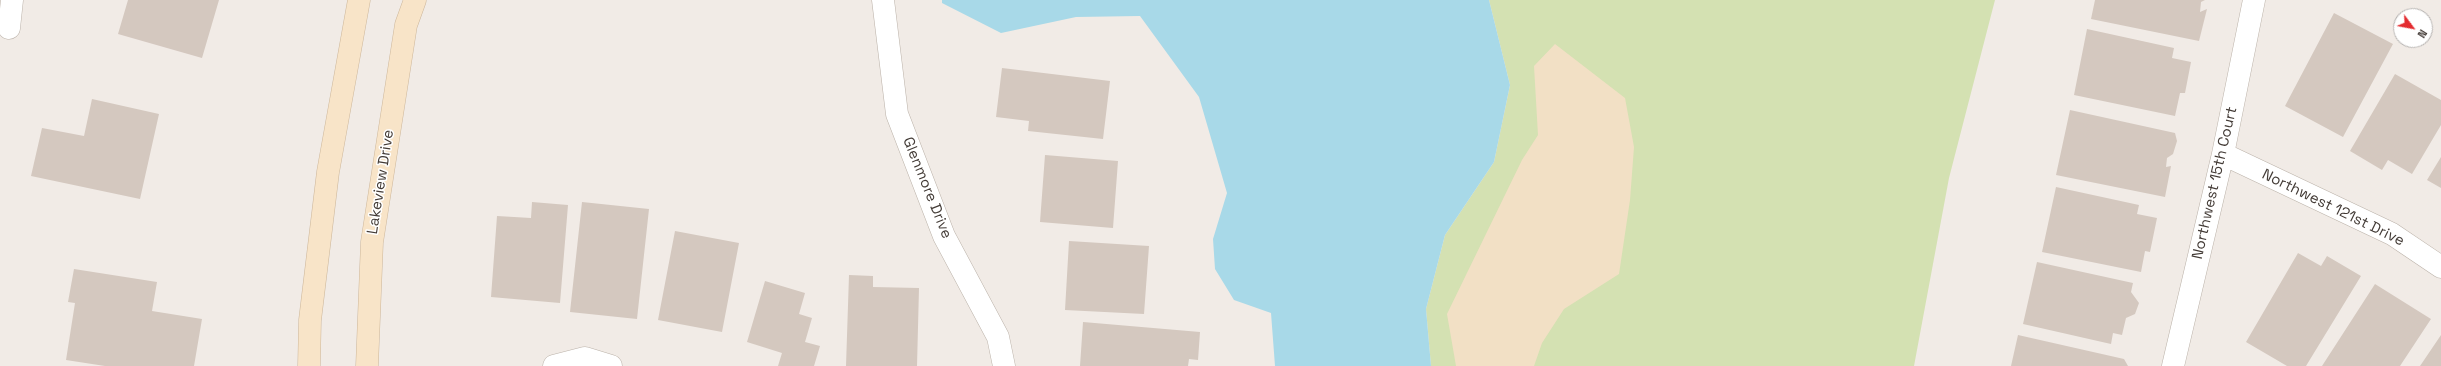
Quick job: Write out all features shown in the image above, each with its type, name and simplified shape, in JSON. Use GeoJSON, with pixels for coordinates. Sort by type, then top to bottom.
{"type":"FeatureCollection","features":[{"type":"Feature","properties":{"kind":"street"},"geometry":{"type":"LineString","coordinates":[[9,28],[12,0]]}},
{"type":"Feature","properties":{"kind":"street"},"geometry":{"type":"LineString","coordinates":[[310,366],[310,320],[328,172],[359,0]]}},
{"type":"Feature","properties":{"kind":"street","name":"Lakeview Drive"},"geometry":{"type":"LineString","coordinates":[[367,366],[372,242],[406,25],[415,0]]}},
{"type":"Feature","properties":{"kind":"street","name":"Glenmore Drive"},"geometry":{"type":"LineString","coordinates":[[883,0],[897,114],[944,236],[998,337],[1004,366]]}},
{"type":"Feature","properties":{"kind":"street","name":"Northwest 15th Court"},"geometry":{"type":"LineString","coordinates":[[2173,366],[2223,154],[2254,0]]}},
{"type":"Feature","properties":{"kind":"street","name":"Northwest 121st Drive"},"geometry":{"type":"LineString","coordinates":[[2223,154],[2392,234],[2441,267]]}},
{"type":"Feature","properties":{"kind":"street"},"geometry":{"type":"LineString","coordinates":[[554,366],[585,358],[611,366]]}},
{"type":"Feature","properties":{"kind":"green space"},"geometry":{"type":"Polygon","coordinates":[[[1489,0],[1995,0],[1949,178],[1914,366],[1431,366],[1426,309],[1445,235],[1494,162],[1510,85],[1489,0]]]}},
{"type":"Feature","properties":{"kind":"sand"},"geometry":{"type":"Polygon","coordinates":[[[1555,44],[1625,98],[1634,147],[1630,200],[1619,274],[1564,309],[1542,343],[1534,366],[1456,366],[1447,314],[1522,160],[1538,135],[1534,66],[1555,44]]]}},
{"type":"Feature","properties":{"kind":"water"},"geometry":{"type":"Polygon","coordinates":[[[942,0],[1489,0],[1510,85],[1494,162],[1445,235],[1426,309],[1431,366],[1275,366],[1271,313],[1234,300],[1215,269],[1213,239],[1227,193],[1199,97],[1140,16],[1076,17],[1001,33],[942,3],[942,0]]]}},
{"type":"Feature","properties":{"kind":"building"},"geometry":{"type":"Polygon","coordinates":[[[128,0],[219,0],[202,58],[118,34],[128,0]]]}},
{"type":"Feature","properties":{"kind":"building"},"geometry":{"type":"Polygon","coordinates":[[[2095,0],[2205,0],[2201,2],[2200,12],[2207,9],[2199,41],[2091,19],[2095,0]]]}},
{"type":"Feature","properties":{"kind":"building"},"geometry":{"type":"Polygon","coordinates":[[[2334,13],[2393,44],[2343,137],[2285,106],[2334,13]]]}},
{"type":"Feature","properties":{"kind":"building"},"geometry":{"type":"Polygon","coordinates":[[[2087,29],[2174,48],[2172,58],[2191,62],[2185,93],[2180,93],[2175,116],[2074,95],[2087,29]]]}},
{"type":"Feature","properties":{"kind":"building"},"geometry":{"type":"Polygon","coordinates":[[[1002,68],[1110,81],[1103,139],[1028,131],[1029,121],[996,117],[1002,68]]]}},
{"type":"Feature","properties":{"kind":"building"},"geometry":{"type":"Polygon","coordinates":[[[2395,74],[2441,100],[2441,125],[2412,174],[2388,160],[2382,170],[2350,151],[2395,74]]]}},
{"type":"Feature","properties":{"kind":"building"},"geometry":{"type":"Polygon","coordinates":[[[92,99],[159,114],[140,199],[31,176],[42,128],[84,136],[92,99]]]}},
{"type":"Feature","properties":{"kind":"building"},"geometry":{"type":"Polygon","coordinates":[[[2070,110],[2175,133],[2177,141],[2173,154],[2167,158],[2166,167],[2171,166],[2165,197],[2056,175],[2070,110]]]}},
{"type":"Feature","properties":{"kind":"building"},"geometry":{"type":"Polygon","coordinates":[[[1045,155],[1118,161],[1113,228],[1040,222],[1045,155]]]}},
{"type":"Feature","properties":{"kind":"building"},"geometry":{"type":"Polygon","coordinates":[[[2441,157],[2441,188],[2427,180],[2441,157]]]}},
{"type":"Feature","properties":{"kind":"building"},"geometry":{"type":"Polygon","coordinates":[[[2056,187],[2139,205],[2137,214],[2157,218],[2150,252],[2145,251],[2141,272],[2042,252],[2056,187]]]}},
{"type":"Feature","properties":{"kind":"building"},"geometry":{"type":"Polygon","coordinates":[[[532,202],[568,205],[560,303],[491,297],[497,216],[531,218],[532,202]]]}},
{"type":"Feature","properties":{"kind":"building"},"geometry":{"type":"Polygon","coordinates":[[[582,202],[649,209],[637,319],[570,312],[582,202]]]}},
{"type":"Feature","properties":{"kind":"building"},"geometry":{"type":"Polygon","coordinates":[[[675,231],[739,243],[722,332],[658,320],[675,231]]]}},
{"type":"Feature","properties":{"kind":"building"},"geometry":{"type":"Polygon","coordinates":[[[1069,241],[1149,246],[1144,314],[1065,310],[1069,241]]]}},
{"type":"Feature","properties":{"kind":"building"},"geometry":{"type":"Polygon","coordinates":[[[2298,253],[2321,266],[2327,256],[2361,276],[2306,366],[2287,366],[2246,342],[2298,253]]]}},
{"type":"Feature","properties":{"kind":"building"},"geometry":{"type":"Polygon","coordinates":[[[2037,262],[2133,283],[2131,292],[2139,303],[2135,314],[2126,318],[2122,335],[2113,333],[2111,344],[2023,324],[2037,262]]]}},
{"type":"Feature","properties":{"kind":"building"},"geometry":{"type":"Polygon","coordinates":[[[74,269],[157,282],[152,311],[202,319],[194,366],[105,366],[66,360],[75,303],[68,302],[74,269]]]}},
{"type":"Feature","properties":{"kind":"building"},"geometry":{"type":"Polygon","coordinates":[[[849,275],[873,276],[873,287],[919,288],[917,366],[846,366],[849,275]]]}},
{"type":"Feature","properties":{"kind":"building"},"geometry":{"type":"Polygon","coordinates":[[[765,281],[805,293],[799,314],[812,318],[805,342],[820,346],[814,366],[778,366],[782,353],[747,342],[765,281]]]}},
{"type":"Feature","properties":{"kind":"building"},"geometry":{"type":"Polygon","coordinates":[[[2375,284],[2431,319],[2400,366],[2322,366],[2375,284]]]}},
{"type":"Feature","properties":{"kind":"building"},"geometry":{"type":"Polygon","coordinates":[[[1083,322],[1200,332],[1198,360],[1189,359],[1188,366],[1080,366],[1083,322]]]}},
{"type":"Feature","properties":{"kind":"building"},"geometry":{"type":"Polygon","coordinates":[[[2018,335],[2124,359],[2128,366],[2011,366],[2018,335]]]}},
{"type":"Feature","properties":{"kind":"building"},"geometry":{"type":"Polygon","coordinates":[[[2441,335],[2441,366],[2420,366],[2441,335]]]}}]}
